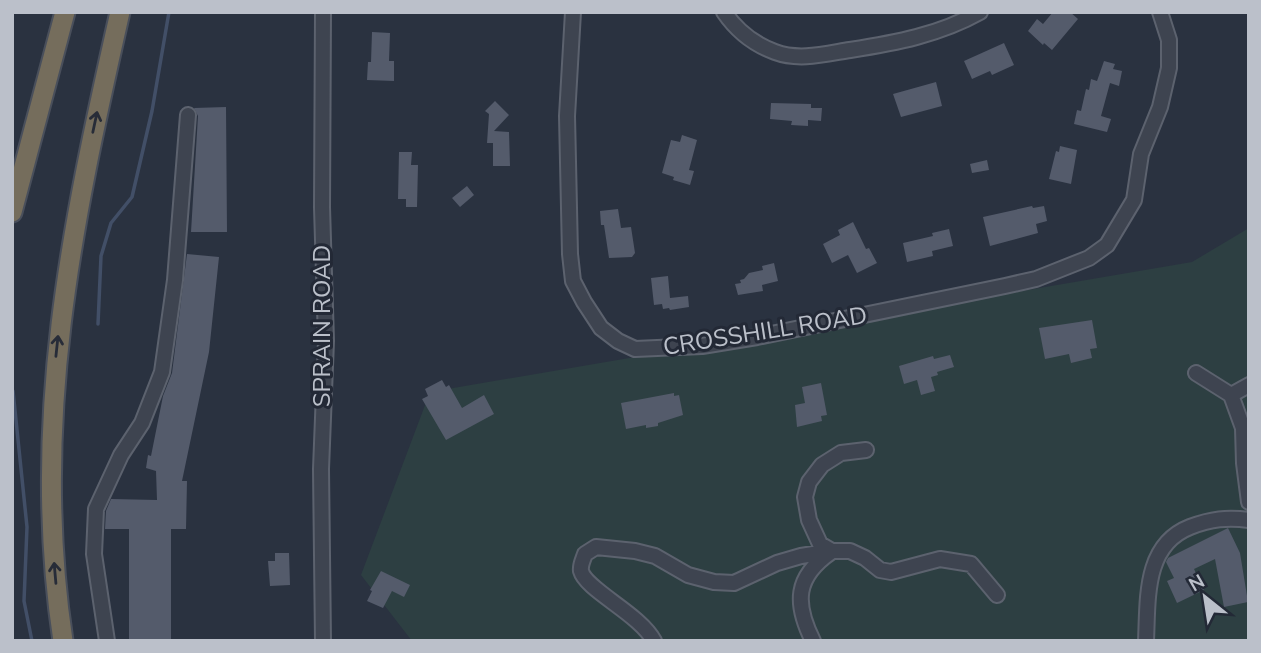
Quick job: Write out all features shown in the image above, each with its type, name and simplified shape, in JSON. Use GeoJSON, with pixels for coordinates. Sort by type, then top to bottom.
{"type":"FeatureCollection","features":[{"type":"Feature","properties":{"kind":"highway"},"geometry":{"type":"LineString","coordinates":[[12,212],[65,12]]}},
{"type":"Feature","properties":{"kind":"highway"},"geometry":{"type":"LineString","coordinates":[[63,641],[55,580],[50,486],[57,346],[78,206],[120,12]]}},
{"type":"Feature","properties":{"kind":"street","name":"SPRAIN ROAD"},"geometry":{"type":"LineString","coordinates":[[323,12],[322,207],[326,341],[321,469],[323,641]]}},
{"type":"Feature","properties":{"kind":"street","name":"CROSSHILL ROAD"},"geometry":{"type":"LineString","coordinates":[[573,12],[567,116],[573,281],[601,328],[618,341],[635,349],[702,346],[757,337],[1036,279],[1089,258],[1107,245],[1134,200],[1141,154],[1160,107],[1169,68],[1169,40],[1160,12]]}},
{"type":"Feature","properties":{"kind":"street"},"geometry":{"type":"LineString","coordinates":[[724,12],[750,40],[776,53],[806,57],[910,40],[963,22],[980,12]]}},
{"type":"Feature","properties":{"kind":"street"},"geometry":{"type":"LineString","coordinates":[[107,641],[94,554],[96,509],[121,455],[142,423],[162,372],[175,280],[188,115]]}},
{"type":"Feature","properties":{"kind":"street"},"geometry":{"type":"LineString","coordinates":[[1196,373],[1231,395],[1243,428],[1249,502]]}},
{"type":"Feature","properties":{"kind":"street"},"geometry":{"type":"LineString","coordinates":[[1231,395],[1249,384]]}},
{"type":"Feature","properties":{"kind":"street"},"geometry":{"type":"LineString","coordinates":[[832,551],[820,544],[809,520],[805,498],[809,482],[822,465],[841,453],[866,450]]}},
{"type":"Feature","properties":{"kind":"street"},"geometry":{"type":"LineString","coordinates":[[1146,641],[1154,566],[1162,546],[1176,533],[1209,520],[1226,517],[1249,520]]}},
{"type":"Feature","properties":{"kind":"street"},"geometry":{"type":"LineString","coordinates":[[654,641],[629,612],[593,587],[582,574],[584,554],[596,547],[635,551],[655,556],[688,575],[714,582],[734,583],[777,563],[832,551],[850,551],[865,558],[880,570],[891,572],[940,559],[971,564],[997,595]]}},
{"type":"Feature","properties":{"kind":"street"},"geometry":{"type":"LineString","coordinates":[[813,641],[804,623],[799,598],[804,579],[817,561],[832,551]]}},
{"type":"Feature","properties":{"kind":"shaded area"},"geometry":{"type":"Polygon","coordinates":[[[1249,228],[1249,641],[412,641],[361,575],[430,392],[1192,262],[1249,228]]]}},
{"type":"Feature","properties":{"kind":"building"},"geometry":{"type":"Polygon","coordinates":[[[1053,12],[1070,12],[1078,19],[1052,50],[1028,31],[1037,19],[1043,24],[1053,12]]]}},
{"type":"Feature","properties":{"kind":"building"},"geometry":{"type":"Polygon","coordinates":[[[372,32],[390,33],[389,61],[394,61],[394,81],[367,80],[368,62],[371,62],[372,32]]]}},
{"type":"Feature","properties":{"kind":"building"},"geometry":{"type":"Polygon","coordinates":[[[1004,43],[1014,65],[992,75],[990,71],[972,79],[964,61],[1004,43]]]}},
{"type":"Feature","properties":{"kind":"building"},"geometry":{"type":"Polygon","coordinates":[[[1104,61],[1115,64],[1113,69],[1122,71],[1119,86],[1110,83],[1101,116],[1111,119],[1107,132],[1074,124],[1077,110],[1081,111],[1086,89],[1089,90],[1091,79],[1097,81],[1104,61]]]}},
{"type":"Feature","properties":{"kind":"building"},"geometry":{"type":"Polygon","coordinates":[[[936,82],[942,106],[901,117],[893,94],[936,82]]]}},
{"type":"Feature","properties":{"kind":"building"},"geometry":{"type":"Polygon","coordinates":[[[495,101],[509,115],[494,131],[509,132],[510,166],[493,166],[493,143],[487,143],[489,114],[485,111],[495,101]]]}},
{"type":"Feature","properties":{"kind":"building"},"geometry":{"type":"Polygon","coordinates":[[[771,103],[811,104],[811,108],[822,108],[821,121],[808,120],[808,126],[770,119],[771,103]]]}},
{"type":"Feature","properties":{"kind":"building"},"geometry":{"type":"Polygon","coordinates":[[[226,107],[227,232],[191,232],[198,116],[194,108],[226,107]]]}},
{"type":"Feature","properties":{"kind":"building"},"geometry":{"type":"Polygon","coordinates":[[[682,135],[697,140],[689,170],[694,171],[690,185],[673,180],[674,177],[662,173],[671,140],[680,142],[682,135]]]}},
{"type":"Feature","properties":{"kind":"building"},"geometry":{"type":"Polygon","coordinates":[[[1060,146],[1077,150],[1071,184],[1049,179],[1056,151],[1059,152],[1060,146]]]}},
{"type":"Feature","properties":{"kind":"building"},"geometry":{"type":"Polygon","coordinates":[[[399,152],[412,152],[411,165],[418,165],[417,207],[406,207],[406,199],[398,199],[399,152]]]}},
{"type":"Feature","properties":{"kind":"building"},"geometry":{"type":"Polygon","coordinates":[[[987,160],[989,170],[972,173],[970,164],[987,160]]]}},
{"type":"Feature","properties":{"kind":"building"},"geometry":{"type":"Polygon","coordinates":[[[467,186],[474,195],[460,207],[452,198],[467,186]]]}},
{"type":"Feature","properties":{"kind":"building"},"geometry":{"type":"Polygon","coordinates":[[[1032,206],[1044,206],[1047,221],[1036,224],[1038,233],[990,246],[983,217],[1032,206]]]}},
{"type":"Feature","properties":{"kind":"building"},"geometry":{"type":"Polygon","coordinates":[[[618,209],[621,228],[631,227],[635,253],[632,257],[609,258],[600,211],[618,209]]]}},
{"type":"Feature","properties":{"kind":"building"},"geometry":{"type":"Polygon","coordinates":[[[853,222],[866,249],[869,248],[877,263],[857,273],[848,255],[832,263],[823,244],[840,235],[838,230],[853,222]]]}},
{"type":"Feature","properties":{"kind":"building"},"geometry":{"type":"Polygon","coordinates":[[[949,229],[953,246],[932,251],[933,256],[907,262],[903,243],[949,229]]]}},
{"type":"Feature","properties":{"kind":"building"},"geometry":{"type":"Polygon","coordinates":[[[187,254],[219,257],[209,352],[182,481],[187,481],[186,529],[171,529],[171,641],[129,641],[129,529],[105,529],[106,511],[111,499],[157,500],[156,471],[146,468],[148,455],[151,456],[163,396],[172,373],[187,254]]]}},
{"type":"Feature","properties":{"kind":"building"},"geometry":{"type":"Polygon","coordinates":[[[774,263],[778,281],[762,285],[763,291],[738,295],[735,284],[741,283],[740,280],[749,273],[763,270],[762,266],[774,263]]]}},
{"type":"Feature","properties":{"kind":"building"},"geometry":{"type":"Polygon","coordinates":[[[668,276],[670,298],[688,296],[689,307],[670,310],[663,309],[662,304],[654,305],[651,278],[668,276]]]}},
{"type":"Feature","properties":{"kind":"building"},"geometry":{"type":"Polygon","coordinates":[[[1092,320],[1097,348],[1090,349],[1092,358],[1071,363],[1069,354],[1045,359],[1039,328],[1092,320]]]}},
{"type":"Feature","properties":{"kind":"building"},"geometry":{"type":"Polygon","coordinates":[[[950,355],[954,367],[937,372],[938,375],[931,377],[935,391],[921,395],[917,380],[904,384],[899,366],[933,356],[934,359],[950,355]]]}},
{"type":"Feature","properties":{"kind":"building"},"geometry":{"type":"Polygon","coordinates":[[[442,380],[446,387],[449,385],[462,408],[484,395],[494,414],[446,440],[422,399],[428,396],[425,389],[442,380]]]}},
{"type":"Feature","properties":{"kind":"building"},"geometry":{"type":"Polygon","coordinates":[[[821,383],[827,415],[821,416],[822,421],[797,427],[795,405],[805,403],[802,387],[821,383]]]}},
{"type":"Feature","properties":{"kind":"building"},"geometry":{"type":"Polygon","coordinates":[[[674,393],[674,396],[679,395],[683,415],[658,423],[658,426],[646,428],[646,425],[626,429],[621,403],[674,393]]]}},
{"type":"Feature","properties":{"kind":"building"},"geometry":{"type":"Polygon","coordinates":[[[1228,528],[1240,553],[1248,602],[1224,607],[1215,559],[1194,569],[1204,590],[1177,603],[1167,581],[1174,578],[1166,562],[1168,558],[1228,528]]]}},
{"type":"Feature","properties":{"kind":"building"},"geometry":{"type":"Polygon","coordinates":[[[275,553],[289,553],[290,585],[270,586],[268,561],[275,561],[275,553]]]}},
{"type":"Feature","properties":{"kind":"building"},"geometry":{"type":"Polygon","coordinates":[[[381,571],[410,585],[404,597],[392,591],[383,608],[367,601],[381,571]]]}},
{"type":"Feature","properties":{"kind":"waterway"},"geometry":{"type":"LineString","coordinates":[[98,324],[101,256],[111,223],[132,197],[152,111],[169,12]]}},
{"type":"Feature","properties":{"kind":"waterway"},"geometry":{"type":"LineString","coordinates":[[13,391],[27,527],[24,601],[32,641]]}}]}
